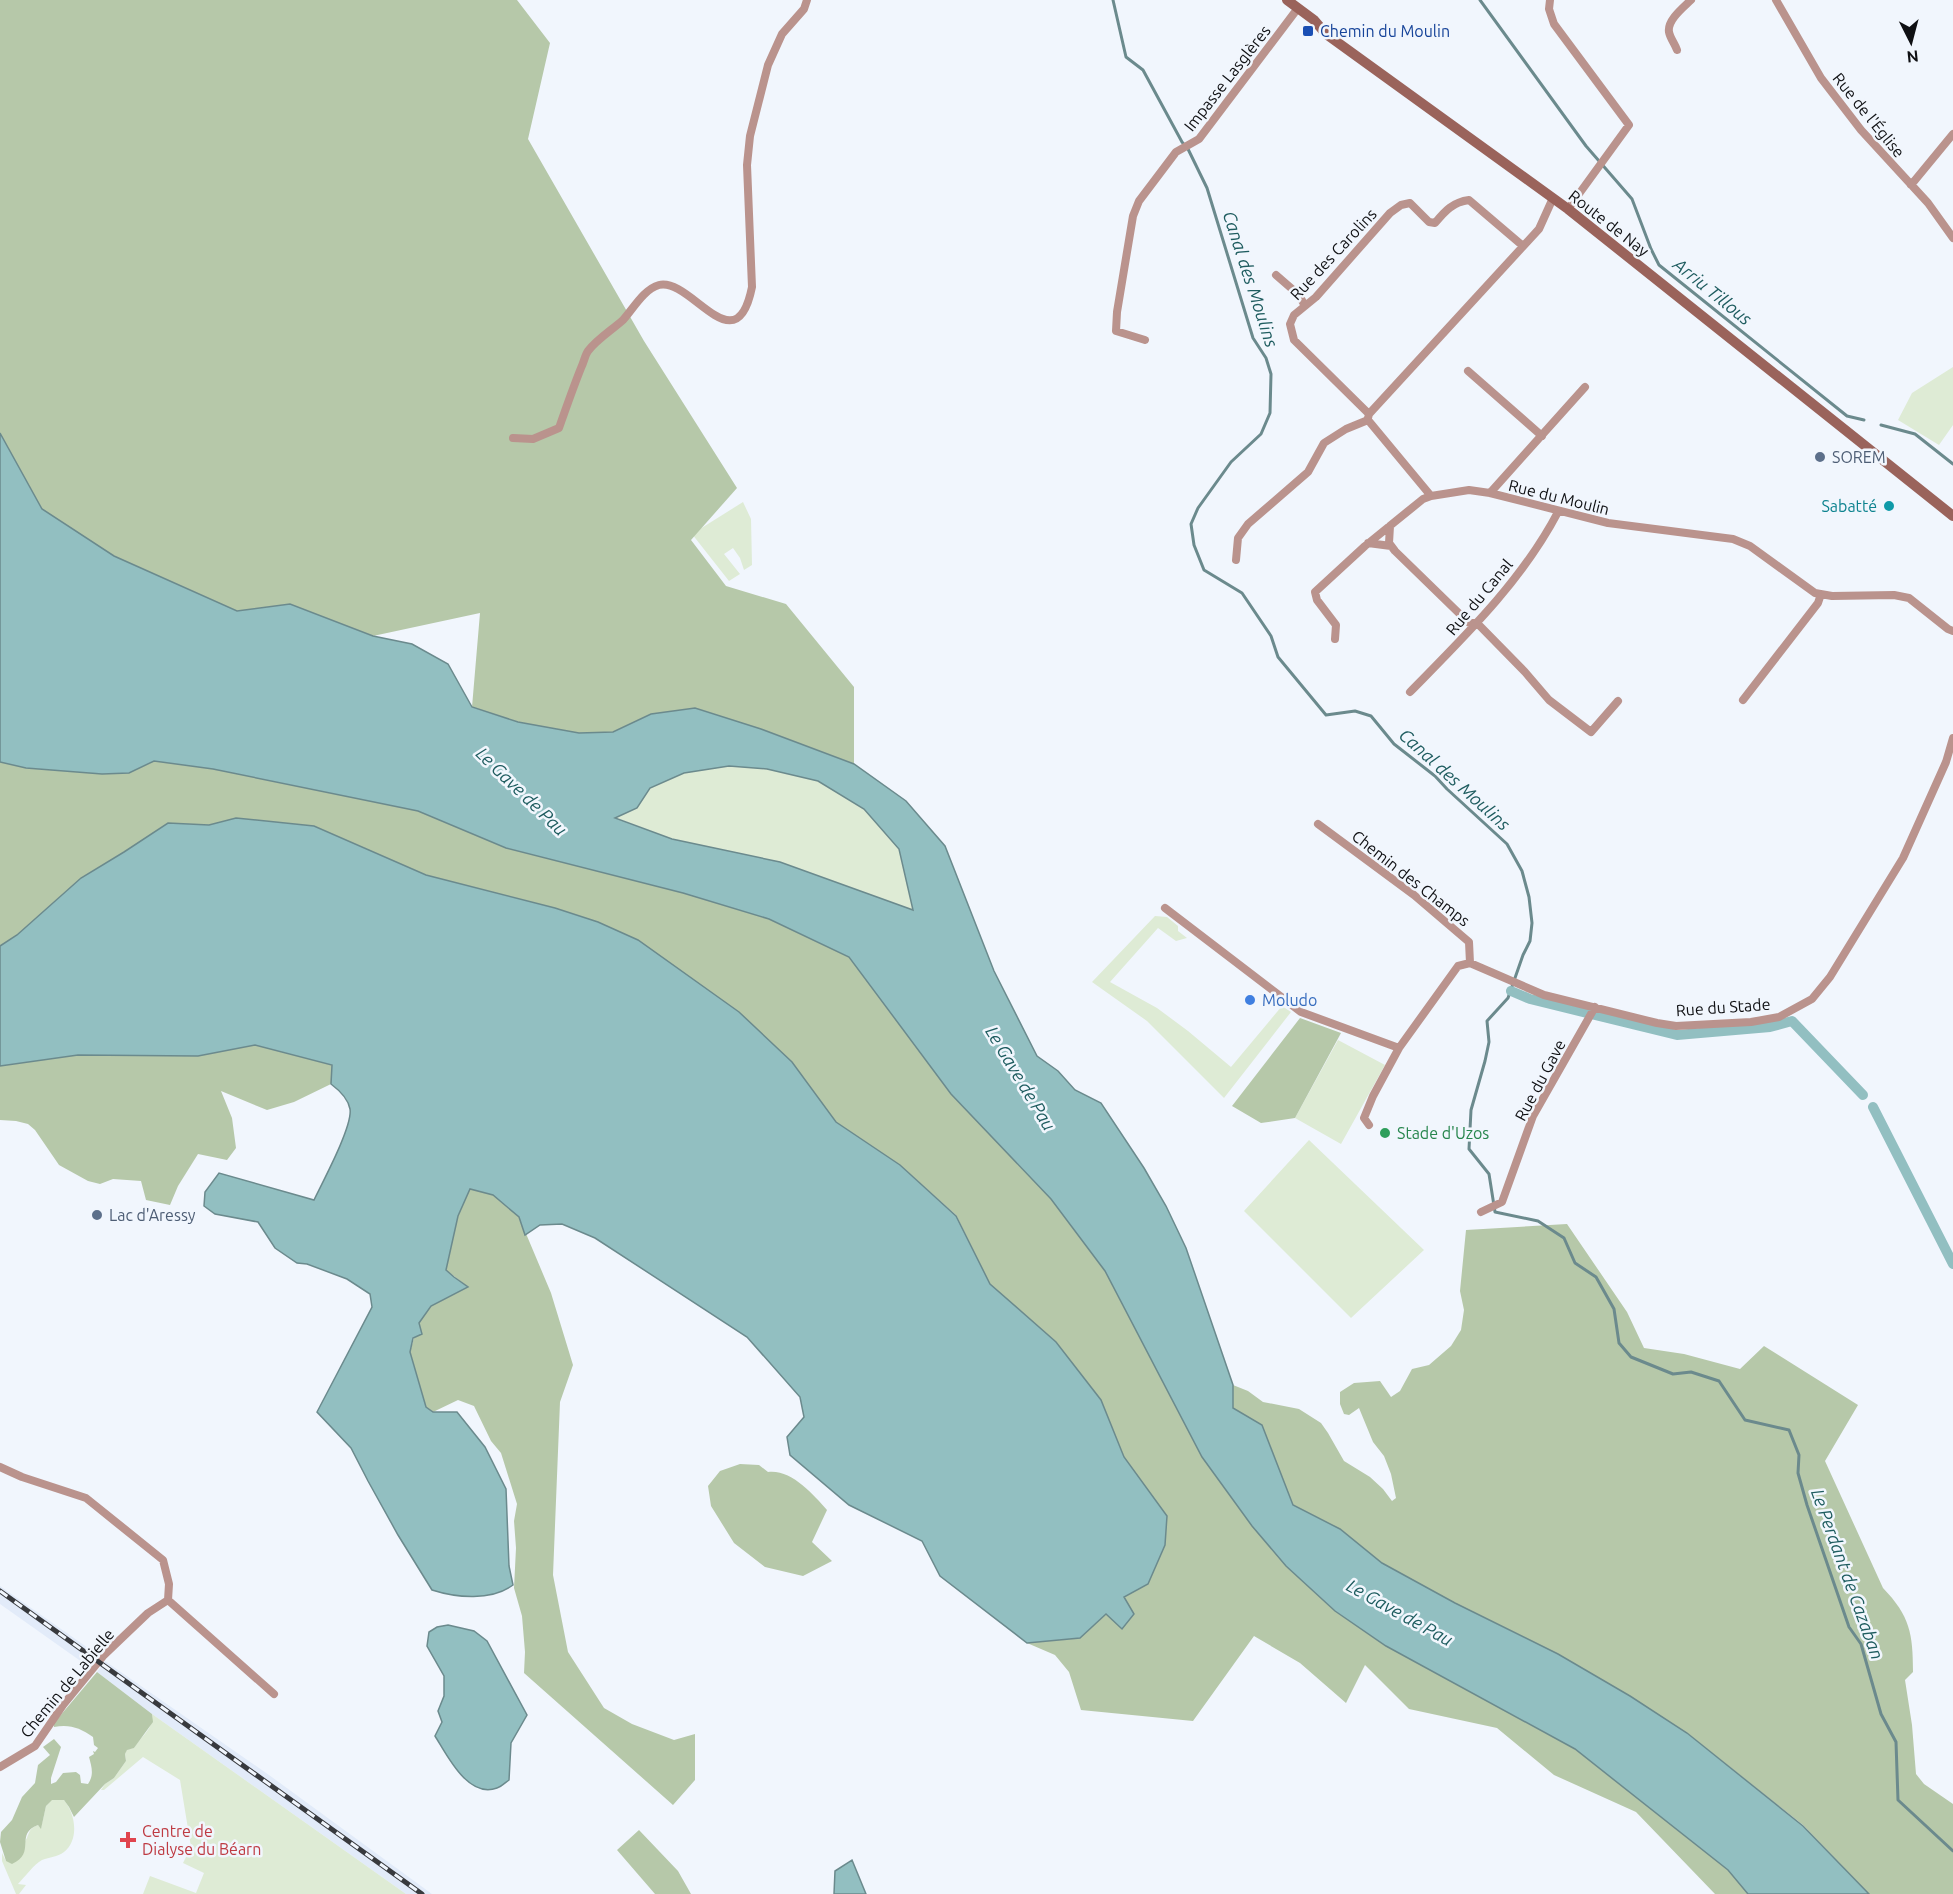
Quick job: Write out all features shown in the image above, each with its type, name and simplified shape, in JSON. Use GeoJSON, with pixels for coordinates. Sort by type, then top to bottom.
{"type":"FeatureCollection","features":[{"type":"Feature","properties":{"kind":"main road","name":"Route de Nay"},"geometry":{"type":"LineString","coordinates":[[1287,0],[1314,20],[1326,34],[1568,209],[1953,516]]}},
{"type":"Feature","properties":{"kind":"street"},"geometry":{"type":"LineString","coordinates":[[513,438],[533,439],[560,428],[588,351],[657,285],[671,285],[680,289],[710,314],[724,319],[735,318],[742,314],[749,304],[752,287],[747,165],[750,136],[768,65],[782,34],[804,9],[807,0]]}},
{"type":"Feature","properties":{"kind":"street"},"geometry":{"type":"LineString","coordinates":[[1550,0],[1554,24],[1629,125],[1568,209]]}},
{"type":"Feature","properties":{"kind":"street"},"geometry":{"type":"LineString","coordinates":[[1677,50],[1669,33],[1669,27],[1691,0]]}},
{"type":"Feature","properties":{"kind":"street","name":"Rue de l'Église"},"geometry":{"type":"LineString","coordinates":[[1776,0],[1821,78],[1861,130],[1928,203],[1953,238]]}},
{"type":"Feature","properties":{"kind":"street","name":"Impasse Lasglères"},"geometry":{"type":"LineString","coordinates":[[1145,340],[1116,331],[1133,216],[1139,201],[1176,152],[1199,139],[1298,8]]}},
{"type":"Feature","properties":{"kind":"street"},"geometry":{"type":"LineString","coordinates":[[1911,185],[1953,134]]}},
{"type":"Feature","properties":{"kind":"street"},"geometry":{"type":"LineString","coordinates":[[1236,560],[1238,538],[1248,524],[1308,472],[1324,443],[1368,417],[1539,229],[1552,198]]}},
{"type":"Feature","properties":{"kind":"street","name":"Rue des Carolins"},"geometry":{"type":"LineString","coordinates":[[1368,417],[1294,340],[1290,324],[1294,315],[1316,297],[1390,213],[1401,205],[1410,203],[1429,222],[1435,223],[1450,206],[1469,200],[1523,246]]}},
{"type":"Feature","properties":{"kind":"street"},"geometry":{"type":"LineString","coordinates":[[1276,275],[1299,296],[1305,306]]}},
{"type":"Feature","properties":{"kind":"street"},"geometry":{"type":"LineString","coordinates":[[1467,371],[1542,436]]}},
{"type":"Feature","properties":{"kind":"street"},"geometry":{"type":"LineString","coordinates":[[1490,493],[1585,387]]}},
{"type":"Feature","properties":{"kind":"street"},"geometry":{"type":"LineString","coordinates":[[1335,639],[1336,625],[1317,600],[1315,592],[1368,543],[1423,499],[1431,496],[1368,417]]}},
{"type":"Feature","properties":{"kind":"street","name":"Rue du Moulin"},"geometry":{"type":"LineString","coordinates":[[1431,496],[1469,490],[1490,493],[1608,523],[1733,539],[1750,546],[1815,593],[1832,596],[1894,595],[1909,598],[1953,631]]}},
{"type":"Feature","properties":{"kind":"street","name":"Rue du Canal"},"geometry":{"type":"LineString","coordinates":[[1410,692],[1487,613],[1544,538],[1558,512]]}},
{"type":"Feature","properties":{"kind":"street"},"geometry":{"type":"LineString","coordinates":[[1390,526],[1389,543],[1391,546],[1469,623],[1477,623],[1526,672],[1549,700],[1591,732],[1618,701]]}},
{"type":"Feature","properties":{"kind":"street"},"geometry":{"type":"LineString","coordinates":[[1368,543],[1391,546]]}},
{"type":"Feature","properties":{"kind":"street"},"geometry":{"type":"LineString","coordinates":[[1743,700],[1818,603],[1821,594]]}},
{"type":"Feature","properties":{"kind":"street","name":"Rue du Stade"},"geometry":{"type":"LineString","coordinates":[[1470,963],[1592,1012],[1676,1026],[1750,1022],[1779,1017],[1812,999],[1830,977],[1903,858],[1946,762],[1953,738]]}},
{"type":"Feature","properties":{"kind":"street","name":"Chemin des Champs"},"geometry":{"type":"LineString","coordinates":[[1318,824],[1414,894],[1469,942],[1470,963]]}},
{"type":"Feature","properties":{"kind":"street"},"geometry":{"type":"LineString","coordinates":[[1165,908],[1301,1012],[1399,1048]]}},
{"type":"Feature","properties":{"kind":"street"},"geometry":{"type":"LineString","coordinates":[[1368,1125],[1364,1118],[1399,1048],[1458,966],[1470,963]]}},
{"type":"Feature","properties":{"kind":"street","name":"Rue du Gave"},"geometry":{"type":"LineString","coordinates":[[1481,1212],[1502,1202],[1533,1116],[1592,1012]]}},
{"type":"Feature","properties":{"kind":"street"},"geometry":{"type":"LineString","coordinates":[[0,1467],[22,1477],[86,1498],[162,1560],[169,1584],[168,1600],[274,1694]]}},
{"type":"Feature","properties":{"kind":"street","name":"Chemin de Labielle"},"geometry":{"type":"LineString","coordinates":[[0,1767],[35,1746],[63,1705],[104,1655],[148,1613],[168,1600]]}},
{"type":"Feature","properties":{"kind":"shaded area"},"geometry":{"type":"Polygon","coordinates":[[[0,1586],[98,1655],[89,1667],[0,1604],[0,1586]]]}},
{"type":"Feature","properties":{"kind":"shaded area"},"geometry":{"type":"Polygon","coordinates":[[[105,1661],[269,1775],[432,1894],[406,1894],[152,1714],[97,1672],[105,1661]]]}},
{"type":"Feature","properties":{"kind":"green space"},"geometry":{"type":"Polygon","coordinates":[[[0,0],[517,0],[550,43],[528,139],[644,341],[737,488],[691,540],[726,586],[786,604],[854,687],[854,764],[761,729],[695,708],[651,714],[613,732],[579,733],[518,722],[472,707],[480,613],[373,636],[290,604],[237,611],[114,556],[42,509],[0,433],[0,0]]]}},
{"type":"Feature","properties":{"kind":"green space"},"geometry":{"type":"Polygon","coordinates":[[[1953,367],[1953,425],[1939,445],[1898,420],[1912,393],[1953,367]]]}},
{"type":"Feature","properties":{"kind":"green space"},"geometry":{"type":"Polygon","coordinates":[[[743,502],[751,519],[752,565],[744,570],[733,548],[724,554],[740,574],[729,581],[692,534],[743,502]]]}},
{"type":"Feature","properties":{"kind":"green space"},"geometry":{"type":"Polygon","coordinates":[[[154,761],[213,769],[418,811],[506,848],[683,893],[769,919],[849,957],[951,1094],[1051,1199],[1105,1271],[1202,1457],[1252,1526],[1286,1566],[1335,1611],[1386,1646],[1575,1749],[1728,1870],[1748,1894],[1715,1894],[1636,1812],[1554,1775],[1497,1728],[1409,1709],[1365,1665],[1346,1703],[1300,1663],[1254,1636],[1193,1721],[1081,1710],[1069,1672],[1055,1655],[1027,1643],[1080,1638],[1106,1614],[1122,1628],[1124,1597],[1167,1517],[1124,1457],[1101,1400],[1056,1342],[990,1284],[956,1215],[900,1165],[836,1122],[792,1062],[598,922],[555,908],[426,875],[314,826],[236,818],[209,825],[168,823],[81,878],[17,935],[0,946],[0,762],[26,768],[102,774],[129,773],[154,761]]]}},
{"type":"Feature","properties":{"kind":"green space"},"geometry":{"type":"Polygon","coordinates":[[[729,766],[767,769],[818,781],[864,809],[899,849],[913,910],[780,862],[672,839],[614,817],[637,808],[650,788],[684,773],[729,766]]]}},
{"type":"Feature","properties":{"kind":"green space"},"geometry":{"type":"Polygon","coordinates":[[[1155,916],[1167,917],[1187,938],[1176,941],[1158,928],[1110,982],[1157,1008],[1231,1067],[1282,1006],[1291,1012],[1224,1098],[1147,1021],[1092,982],[1155,916]]]}},
{"type":"Feature","properties":{"kind":"green space"},"geometry":{"type":"Polygon","coordinates":[[[1300,1018],[1341,1033],[1295,1118],[1261,1123],[1232,1106],[1300,1018]]]}},
{"type":"Feature","properties":{"kind":"green space"},"geometry":{"type":"Polygon","coordinates":[[[1338,1040],[1385,1065],[1341,1144],[1295,1118],[1338,1040]]]}},
{"type":"Feature","properties":{"kind":"green space"},"geometry":{"type":"Polygon","coordinates":[[[255,1045],[332,1065],[331,1084],[294,1102],[267,1110],[221,1091],[232,1118],[236,1148],[227,1160],[198,1154],[178,1186],[170,1205],[146,1200],[141,1181],[113,1179],[100,1184],[88,1181],[59,1165],[35,1130],[28,1124],[0,1120],[0,1066],[78,1055],[198,1056],[255,1045]]]}},
{"type":"Feature","properties":{"kind":"green space"},"geometry":{"type":"Polygon","coordinates":[[[1309,1140],[1424,1250],[1351,1318],[1244,1211],[1309,1140]]]}},
{"type":"Feature","properties":{"kind":"green space"},"geometry":{"type":"Polygon","coordinates":[[[470,1189],[493,1195],[519,1217],[551,1293],[573,1365],[560,1402],[553,1575],[568,1652],[604,1708],[632,1724],[674,1740],[695,1734],[695,1780],[673,1805],[524,1673],[522,1616],[514,1588],[516,1548],[514,1521],[517,1504],[501,1453],[491,1441],[474,1406],[458,1400],[433,1412],[426,1407],[410,1352],[418,1323],[431,1306],[468,1287],[446,1270],[458,1216],[470,1189]]]}},
{"type":"Feature","properties":{"kind":"green space"},"geometry":{"type":"Polygon","coordinates":[[[1567,1224],[1627,1312],[1644,1348],[1684,1354],[1740,1369],[1764,1346],[1858,1405],[1825,1461],[1883,1588],[1899,1608],[1911,1636],[1913,1672],[1905,1680],[1916,1774],[1924,1784],[1953,1804],[1953,1894],[1869,1894],[1803,1825],[1687,1733],[1558,1654],[1455,1603],[1382,1563],[1340,1529],[1293,1505],[1262,1426],[1233,1408],[1233,1385],[1248,1391],[1263,1402],[1299,1409],[1321,1423],[1344,1461],[1370,1477],[1392,1501],[1396,1498],[1384,1456],[1373,1442],[1359,1408],[1349,1415],[1344,1414],[1340,1404],[1340,1392],[1354,1383],[1380,1381],[1391,1397],[1400,1391],[1412,1369],[1429,1365],[1451,1346],[1461,1330],[1464,1310],[1460,1291],[1466,1230],[1567,1224]]]}},
{"type":"Feature","properties":{"kind":"green space"},"geometry":{"type":"Polygon","coordinates":[[[740,1464],[759,1465],[768,1472],[785,1474],[815,1497],[827,1510],[812,1542],[832,1561],[803,1576],[765,1567],[734,1543],[711,1506],[708,1486],[720,1471],[740,1464]]]}},
{"type":"Feature","properties":{"kind":"green space"},"geometry":{"type":"Polygon","coordinates":[[[97,1672],[152,1714],[153,1722],[134,1748],[127,1750],[126,1761],[114,1778],[105,1784],[74,1817],[64,1800],[52,1800],[46,1806],[41,1829],[38,1825],[27,1833],[23,1855],[12,1864],[6,1861],[0,1842],[1,1832],[12,1820],[22,1797],[35,1783],[38,1765],[50,1755],[43,1747],[54,1739],[61,1747],[51,1784],[56,1782],[63,1773],[76,1772],[80,1775],[81,1783],[88,1784],[90,1781],[92,1771],[89,1757],[98,1748],[94,1745],[93,1737],[75,1728],[54,1727],[54,1723],[97,1672]]]}},
{"type":"Feature","properties":{"kind":"green space"},"geometry":{"type":"Polygon","coordinates":[[[152,1714],[406,1894],[143,1894],[150,1876],[196,1893],[204,1873],[183,1863],[191,1847],[180,1780],[143,1757],[104,1790],[101,1790],[114,1778],[126,1761],[127,1749],[134,1748],[149,1728],[152,1714]]]}},
{"type":"Feature","properties":{"kind":"green space"},"geometry":{"type":"Polygon","coordinates":[[[52,1799],[64,1800],[68,1805],[74,1826],[72,1840],[64,1852],[36,1864],[18,1884],[26,1885],[19,1894],[16,1894],[2,1861],[2,1853],[6,1861],[22,1846],[32,1828],[38,1825],[41,1828],[46,1806],[52,1799]]]}},
{"type":"Feature","properties":{"kind":"green space"},"geometry":{"type":"Polygon","coordinates":[[[639,1830],[678,1871],[691,1894],[655,1894],[617,1850],[639,1830]]]}},
{"type":"Feature","properties":{"kind":"water","name":"Le Gave de Pau"},"geometry":{"type":"Polygon","coordinates":[[[0,433],[42,509],[114,556],[237,611],[290,604],[373,636],[412,644],[448,664],[472,707],[518,722],[579,733],[613,732],[651,714],[695,708],[761,729],[854,764],[906,801],[945,846],[994,971],[1037,1056],[1058,1071],[1075,1090],[1101,1103],[1144,1168],[1166,1206],[1186,1248],[1233,1385],[1233,1408],[1262,1425],[1293,1505],[1340,1529],[1382,1563],[1455,1603],[1558,1654],[1687,1733],[1803,1826],[1869,1894],[1748,1894],[1728,1870],[1575,1749],[1386,1646],[1335,1611],[1286,1566],[1252,1526],[1202,1457],[1105,1271],[1051,1199],[951,1094],[849,957],[769,919],[683,893],[506,848],[418,811],[213,769],[154,761],[129,773],[102,774],[26,768],[0,762],[0,433]],[[729,766],[684,773],[650,788],[637,808],[615,818],[672,839],[780,862],[913,910],[899,849],[864,809],[818,781],[767,769],[729,766]]]}},
{"type":"Feature","properties":{"kind":"water","name":"Lac d'Aressy"},"geometry":{"type":"Polygon","coordinates":[[[236,818],[314,826],[426,875],[555,908],[598,922],[638,940],[739,1012],[792,1062],[836,1122],[900,1165],[956,1216],[990,1284],[1056,1342],[1101,1400],[1124,1457],[1167,1516],[1165,1545],[1148,1584],[1124,1597],[1134,1614],[1122,1629],[1106,1614],[1080,1638],[1027,1643],[940,1576],[922,1541],[849,1505],[790,1455],[787,1437],[804,1417],[800,1397],[747,1337],[595,1238],[562,1224],[540,1225],[525,1235],[519,1217],[493,1195],[470,1189],[458,1216],[446,1270],[468,1287],[431,1306],[419,1323],[422,1334],[413,1338],[410,1352],[426,1407],[433,1412],[457,1412],[485,1447],[506,1489],[509,1566],[513,1585],[495,1594],[474,1597],[432,1590],[398,1535],[351,1448],[317,1412],[372,1307],[370,1294],[347,1279],[307,1264],[297,1263],[275,1248],[258,1222],[215,1214],[204,1206],[205,1192],[219,1173],[314,1200],[342,1141],[350,1117],[347,1101],[331,1084],[332,1065],[255,1045],[198,1056],[78,1055],[0,1066],[0,946],[17,935],[81,878],[168,823],[209,825],[236,818]]]}},
{"type":"Feature","properties":{"kind":"water"},"geometry":{"type":"Polygon","coordinates":[[[448,1625],[474,1631],[487,1641],[527,1715],[511,1743],[509,1780],[497,1788],[487,1790],[468,1781],[452,1764],[435,1736],[442,1722],[438,1711],[444,1696],[444,1676],[427,1646],[429,1632],[437,1627],[448,1625]]]}},
{"type":"Feature","properties":{"kind":"water"},"geometry":{"type":"Polygon","coordinates":[[[852,1860],[866,1894],[834,1894],[835,1871],[852,1860]]]}},
{"type":"Feature","properties":{"kind":"waterway","name":"Canal des Moulins"},"geometry":{"type":"LineString","coordinates":[[1113,0],[1126,57],[1143,70],[1188,149],[1207,188],[1253,338],[1266,358],[1271,374],[1270,413],[1261,434],[1231,462],[1198,508],[1191,524],[1194,545],[1204,570],[1242,593],[1271,636],[1278,657],[1326,715],[1355,711],[1371,716],[1394,744],[1435,776],[1507,844],[1522,871],[1529,897],[1532,923],[1530,941],[1508,998],[1487,1021],[1489,1042],[1471,1110],[1469,1149],[1489,1174],[1495,1212],[1538,1221],[1564,1238],[1575,1263],[1596,1277],[1614,1309],[1619,1343],[1631,1357],[1673,1374],[1691,1372],[1719,1381],[1745,1420],[1789,1430],[1799,1455],[1798,1473],[1807,1505],[1849,1627],[1861,1644],[1881,1714],[1896,1742],[1898,1800],[1953,1851]]}},
{"type":"Feature","properties":{"kind":"waterway","name":"Arriu Tillous"},"geometry":{"type":"LineString","coordinates":[[1480,0],[1586,146],[1632,199],[1659,265],[1847,416],[1864,420]]}},
{"type":"Feature","properties":{"kind":"waterway","name":"Arriu Tillous"},"geometry":{"type":"LineString","coordinates":[[1881,425],[1915,434],[1953,464]]}},
{"type":"Feature","properties":{"kind":"waterway"},"geometry":{"type":"LineString","coordinates":[[1511,991],[1530,999],[1677,1035],[1770,1027],[1792,1021],[1863,1095]]}},
{"type":"Feature","properties":{"kind":"waterway"},"geometry":{"type":"LineString","coordinates":[[1873,1107],[1953,1264]]}},
{"type":"Feature","properties":{"kind":"railway"},"geometry":{"type":"LineString","coordinates":[[0,1591],[422,1894]]}},
{"type":"Feature","properties":{"kind":"place","name":"Chemin du Moulin"},"geometry":{"type":"Point","coordinates":[1308,31]}},
{"type":"Feature","properties":{"kind":"place","name":"SOREM"},"geometry":{"type":"Point","coordinates":[1820,457]}},
{"type":"Feature","properties":{"kind":"place","name":"Sabatté"},"geometry":{"type":"Point","coordinates":[1889,506]}},
{"type":"Feature","properties":{"kind":"place","name":"Moludo"},"geometry":{"type":"Point","coordinates":[1250,1000]}},
{"type":"Feature","properties":{"kind":"place","name":"Stade d'Uzos"},"geometry":{"type":"Point","coordinates":[1385,1133]}},
{"type":"Feature","properties":{"kind":"place","name":"Lac d'Aressy"},"geometry":{"type":"Point","coordinates":[97,1215]}},
{"type":"Feature","properties":{"kind":"place","name":"Centre de Dialyse du Béarn"},"geometry":{"type":"Point","coordinates":[128,1840]}},
{"type":"Feature","properties":{"kind":"water label","name":"Le Perdant de Cazaban"},"geometry":{"type":"Point","coordinates":[1848,1574]}}]}
